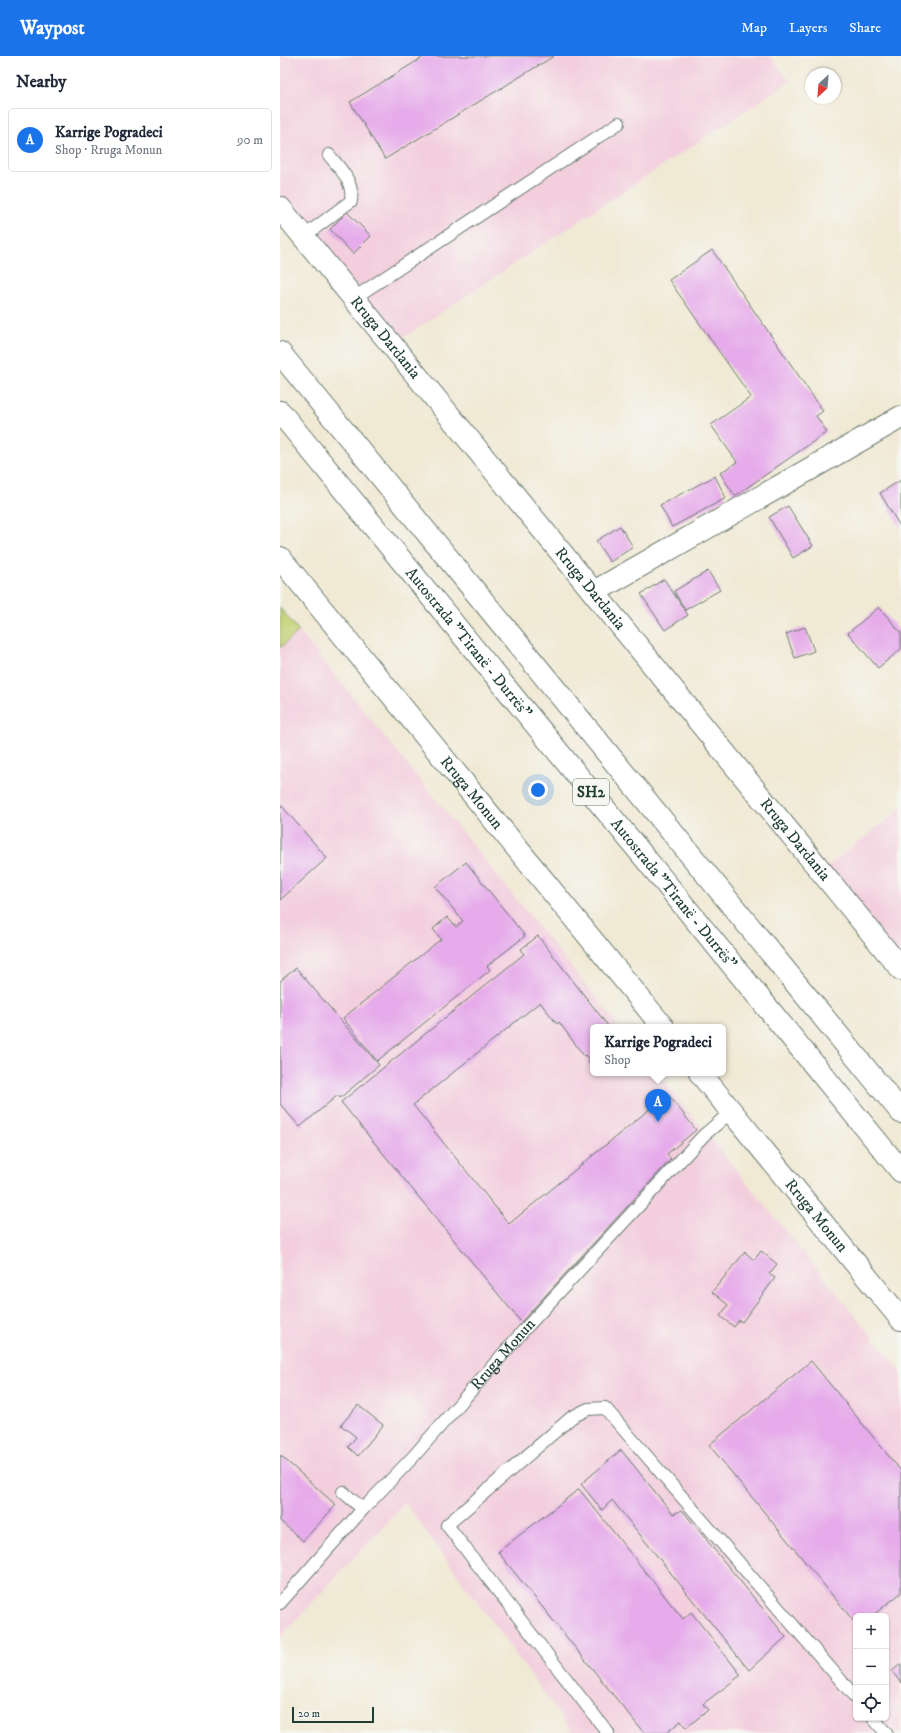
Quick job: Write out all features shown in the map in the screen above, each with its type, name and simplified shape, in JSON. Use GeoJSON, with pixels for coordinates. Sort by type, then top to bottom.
{"type":"FeatureCollection","features":[{"type":"Feature","properties":{"kind":"main road","name":"Rruga Dardania"},"geometry":{"type":"LineString","coordinates":[[280,208],[901,969]]}},
{"type":"Feature","properties":{"kind":"main road","name":"SH2"},"geometry":{"type":"LineString","coordinates":[[280,353],[901,1112]]}},
{"type":"Feature","properties":{"kind":"main road","name":"Autostrada \"Tiranë - Durrës\""},"geometry":{"type":"LineString","coordinates":[[280,412],[901,1171]]}},
{"type":"Feature","properties":{"kind":"main road"},"geometry":{"type":"LineString","coordinates":[[594,592],[901,417]]}},
{"type":"Feature","properties":{"kind":"main road","name":"Rruga Monun"},"geometry":{"type":"LineString","coordinates":[[280,558],[661,1024]]}},
{"type":"Feature","properties":{"kind":"main road","name":"Rruga Monun"},"geometry":{"type":"LineString","coordinates":[[702,1076],[901,1319]]}},
{"type":"Feature","properties":{"kind":"lane"},"geometry":{"type":"LineString","coordinates":[[354,298],[619,123]]}},
{"type":"Feature","properties":{"kind":"lane"},"geometry":{"type":"LineString","coordinates":[[304,237],[351,201],[352,192],[349,180],[329,155]]}},
{"type":"Feature","properties":{"kind":"lane","name":"Rruga Monun"},"geometry":{"type":"LineString","coordinates":[[280,1603],[363,1509],[413,1457],[529,1324],[704,1135],[731,1112]]}},
{"type":"Feature","properties":{"kind":"lane"},"geometry":{"type":"LineString","coordinates":[[608,1733],[447,1525],[572,1417],[588,1409],[605,1408],[853,1695]]}},
{"type":"Feature","properties":{"kind":"lane"},"geometry":{"type":"LineString","coordinates":[[344,1492],[363,1509]]}},
{"type":"Feature","properties":{"kind":"lane"},"geometry":{"type":"LineString","coordinates":[[876,1721],[886,1733]]}},
{"type":"Feature","properties":{"kind":"shaded area"},"geometry":{"type":"Polygon","coordinates":[[[280,56],[770,56],[790,81],[392,345],[280,208],[280,56]]]}},
{"type":"Feature","properties":{"kind":"shaded area"},"geometry":{"type":"Polygon","coordinates":[[[299,631],[618,1024],[590,1024],[590,1076],[659,1076],[901,1372],[901,1733],[573,1733],[405,1503],[280,1637],[280,648],[299,631]]]}},
{"type":"Feature","properties":{"kind":"shaded area"},"geometry":{"type":"Polygon","coordinates":[[[901,809],[901,969],[821,871],[901,809]]]}},
{"type":"Feature","properties":{"kind":"green space"},"geometry":{"type":"Polygon","coordinates":[[[280,608],[299,631],[280,648],[280,608]]]}},
{"type":"Feature","properties":{"kind":"building"},"geometry":{"type":"Polygon","coordinates":[[[425,56],[554,56],[385,159],[350,102],[425,56]]]}},
{"type":"Feature","properties":{"kind":"building"},"geometry":{"type":"Polygon","coordinates":[[[347,212],[371,236],[353,254],[330,229],[347,212]]]}},
{"type":"Feature","properties":{"kind":"building"},"geometry":{"type":"Polygon","coordinates":[[[712,250],[823,411],[816,416],[827,432],[735,496],[720,473],[737,462],[711,425],[751,397],[669,280],[712,250]]]}},
{"type":"Feature","properties":{"kind":"building"},"geometry":{"type":"Polygon","coordinates":[[[715,476],[726,498],[672,527],[660,505],[715,476]]]}},
{"type":"Feature","properties":{"kind":"building"},"geometry":{"type":"Polygon","coordinates":[[[901,480],[901,528],[880,493],[901,480]]]}},
{"type":"Feature","properties":{"kind":"building"},"geometry":{"type":"Polygon","coordinates":[[[788,506],[813,546],[793,558],[769,517],[788,506]]]}},
{"type":"Feature","properties":{"kind":"building"},"geometry":{"type":"Polygon","coordinates":[[[620,526],[633,547],[610,562],[596,541],[620,526]]]}},
{"type":"Feature","properties":{"kind":"building"},"geometry":{"type":"Polygon","coordinates":[[[708,571],[720,590],[685,610],[674,591],[708,571]]]}},
{"type":"Feature","properties":{"kind":"building"},"geometry":{"type":"Polygon","coordinates":[[[664,579],[688,615],[665,630],[641,594],[664,579]]]}},
{"type":"Feature","properties":{"kind":"building"},"geometry":{"type":"Polygon","coordinates":[[[879,607],[901,633],[901,649],[878,668],[848,633],[879,607]]]}},
{"type":"Feature","properties":{"kind":"building"},"geometry":{"type":"Polygon","coordinates":[[[805,627],[814,651],[795,658],[786,634],[805,627]]]}},
{"type":"Feature","properties":{"kind":"building"},"geometry":{"type":"Polygon","coordinates":[[[280,804],[327,858],[280,900],[280,804]]]}},
{"type":"Feature","properties":{"kind":"building"},"geometry":{"type":"Polygon","coordinates":[[[466,862],[525,936],[487,966],[490,970],[377,1061],[343,1018],[441,939],[433,929],[447,917],[456,927],[463,921],[435,887],[466,862]]]}},
{"type":"Feature","properties":{"kind":"building"},"geometry":{"type":"Polygon","coordinates":[[[538,936],[607,1024],[590,1024],[590,1060],[586,1055],[584,1056],[559,1022],[557,1024],[540,1002],[413,1105],[509,1224],[668,1094],[696,1130],[667,1154],[671,1159],[521,1322],[341,1102],[524,954],[521,949],[538,936]]]}},
{"type":"Feature","properties":{"kind":"building"},"geometry":{"type":"Polygon","coordinates":[[[296,968],[379,1065],[340,1098],[338,1095],[300,1127],[280,1104],[280,981],[296,968]]]}},
{"type":"Feature","properties":{"kind":"building"},"geometry":{"type":"Polygon","coordinates":[[[761,1251],[777,1264],[769,1274],[775,1278],[742,1322],[739,1320],[734,1327],[720,1316],[728,1305],[712,1292],[745,1252],[754,1260],[761,1251]]]}},
{"type":"Feature","properties":{"kind":"building"},"geometry":{"type":"Polygon","coordinates":[[[811,1361],[901,1471],[901,1593],[876,1613],[853,1613],[853,1620],[709,1445],[811,1361]]]}},
{"type":"Feature","properties":{"kind":"building"},"geometry":{"type":"Polygon","coordinates":[[[358,1405],[383,1425],[358,1456],[348,1447],[356,1437],[341,1425],[358,1405]]]}},
{"type":"Feature","properties":{"kind":"building"},"geometry":{"type":"Polygon","coordinates":[[[621,1450],[673,1514],[682,1510],[786,1637],[749,1670],[612,1500],[602,1510],[581,1484],[621,1450]]]}},
{"type":"Feature","properties":{"kind":"building"},"geometry":{"type":"Polygon","coordinates":[[[280,1455],[336,1505],[303,1541],[280,1521],[280,1455]]]}},
{"type":"Feature","properties":{"kind":"building"},"geometry":{"type":"Polygon","coordinates":[[[579,1489],[683,1619],[691,1612],[741,1675],[703,1704],[708,1710],[686,1728],[681,1721],[666,1733],[644,1733],[498,1552],[579,1489]]]}},
{"type":"Feature","properties":{"kind":"building"},"geometry":{"type":"Polygon","coordinates":[[[901,1664],[901,1683],[892,1671],[901,1664]]]}},
{"type":"Feature","properties":{"kind":"place","name":"Karrige Pogradeci"},"geometry":{"type":"Point","coordinates":[658,1122]}}]}
